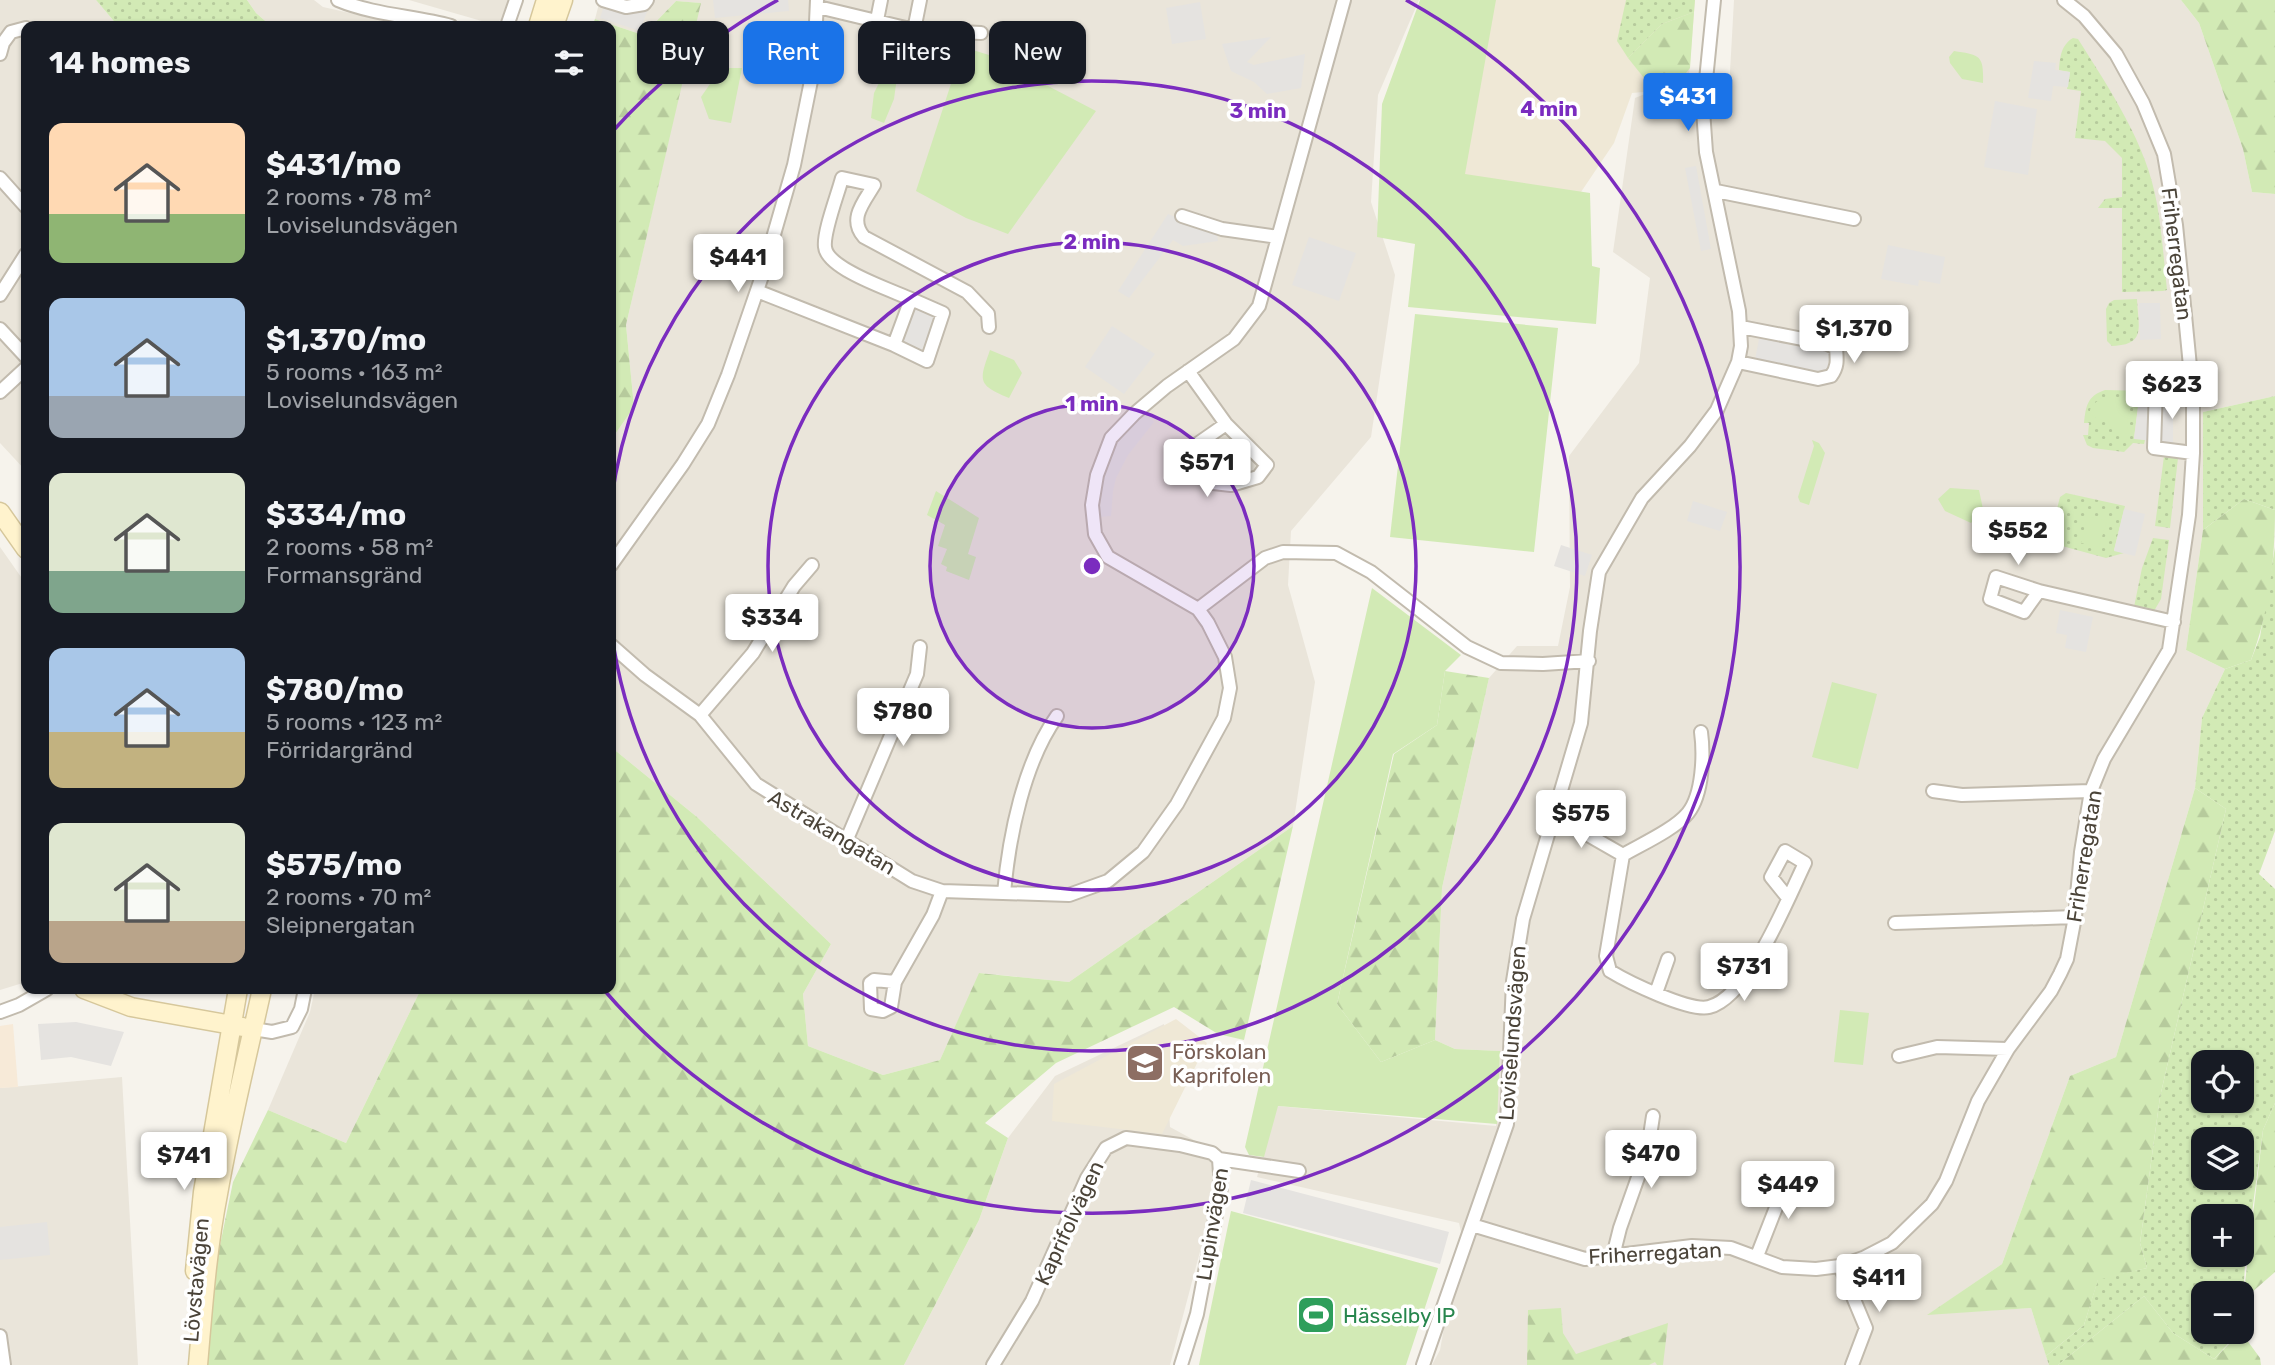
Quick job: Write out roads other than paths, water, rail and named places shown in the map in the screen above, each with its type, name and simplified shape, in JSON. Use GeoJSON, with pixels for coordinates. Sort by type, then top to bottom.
{"type":"FeatureCollection","features":[{"type":"Feature","properties":{"kind":"street"},"geometry":{"type":"LineString","coordinates":[[338,0],[359,8],[432,21]]}},
{"type":"Feature","properties":{"kind":"street"},"geometry":{"type":"LineString","coordinates":[[509,21],[516,0]]}},
{"type":"Feature","properties":{"kind":"street"},"geometry":{"type":"LineString","coordinates":[[540,21],[546,0]]}},
{"type":"Feature","properties":{"kind":"street"},"geometry":{"type":"LineString","coordinates":[[556,21],[563,0]]}},
{"type":"Feature","properties":{"kind":"street"},"geometry":{"type":"LineString","coordinates":[[603,0],[626,7],[644,4],[647,0]]}},
{"type":"Feature","properties":{"kind":"street"},"geometry":{"type":"LineString","coordinates":[[877,20],[881,0]]}},
{"type":"Feature","properties":{"kind":"street"},"geometry":{"type":"LineString","coordinates":[[916,21],[920,0]]}},
{"type":"Feature","properties":{"kind":"street"},"geometry":{"type":"LineString","coordinates":[[1344,0],[1259,306],[1234,339],[1134,414],[1111,438],[1097,475],[1092,505],[1095,534],[1108,557],[1198,609],[1265,558],[1283,552],[1336,553],[1371,572],[1467,647],[1501,663],[1589,661]]}},
{"type":"Feature","properties":{"kind":"street","name":"Loviselundsvägen"},"geometry":{"type":"LineString","coordinates":[[1423,1365],[1507,1124],[1513,981],[1523,919],[1581,723],[1599,572],[1642,498],[1690,446],[1717,410],[1738,362],[1741,327],[1739,311],[1706,152],[1703,110],[1714,0]]}},
{"type":"Feature","properties":{"kind":"street","name":"Friherregatan"},"geometry":{"type":"LineString","coordinates":[[1472,1225],[1585,1259],[1692,1246],[1731,1248],[1782,1267],[1816,1269],[1840,1266],[1863,1258],[1892,1243],[1932,1204],[1946,1181],[1978,1101],[2008,1049],[2051,991],[2060,974],[2067,959],[2075,917],[2081,852],[2091,792],[2104,759],[2169,650],[2189,516],[2193,453],[2192,387],[2175,225],[2164,154],[2143,103],[2116,54],[2084,16],[2064,0]]}},
{"type":"Feature","properties":{"kind":"street"},"geometry":{"type":"LineString","coordinates":[[616,558],[708,424],[728,375],[757,291],[799,143],[814,66],[817,3],[881,21]]}},
{"type":"Feature","properties":{"kind":"street"},"geometry":{"type":"LineString","coordinates":[[0,54],[3,43],[11,32],[21,29]]}},
{"type":"Feature","properties":{"kind":"street"},"geometry":{"type":"LineString","coordinates":[[975,33],[981,33]]}},
{"type":"Feature","properties":{"kind":"street"},"geometry":{"type":"LineString","coordinates":[[0,178],[21,201]]}},
{"type":"Feature","properties":{"kind":"street"},"geometry":{"type":"LineString","coordinates":[[757,291],[928,361],[943,313],[839,266],[826,255],[824,244],[842,178],[874,185],[856,218],[858,230],[864,237],[967,292],[988,314],[989,327]]}},
{"type":"Feature","properties":{"kind":"street"},"geometry":{"type":"LineString","coordinates":[[1716,191],[1854,219]]}},
{"type":"Feature","properties":{"kind":"street"},"geometry":{"type":"LineString","coordinates":[[1182,216],[1222,229],[1278,237]]}},
{"type":"Feature","properties":{"kind":"street"},"geometry":{"type":"LineString","coordinates":[[0,295],[21,262]]}},
{"type":"Feature","properties":{"kind":"street"},"geometry":{"type":"LineString","coordinates":[[894,345],[911,299]]}},
{"type":"Feature","properties":{"kind":"street"},"geometry":{"type":"LineString","coordinates":[[1738,362],[1818,379],[1831,376],[1836,369],[1837,360],[1836,348],[1828,344],[1741,327]]}},
{"type":"Feature","properties":{"kind":"street"},"geometry":{"type":"LineString","coordinates":[[0,329],[21,352]]}},
{"type":"Feature","properties":{"kind":"street"},"geometry":{"type":"LineString","coordinates":[[1188,371],[1226,424],[1267,465],[1258,477],[1231,485],[1213,484],[1184,466],[1193,447],[1226,424]]}},
{"type":"Feature","properties":{"kind":"street"},"geometry":{"type":"LineString","coordinates":[[0,392],[21,373]]}},
{"type":"Feature","properties":{"kind":"street"},"geometry":{"type":"LineString","coordinates":[[2192,387],[2156,387],[2154,448],[2193,453]]}},
{"type":"Feature","properties":{"kind":"street"},"geometry":{"type":"LineString","coordinates":[[0,512],[21,542]]}},
{"type":"Feature","properties":{"kind":"street"},"geometry":{"type":"LineString","coordinates":[[700,715],[753,653],[794,586],[813,565]]}},
{"type":"Feature","properties":{"kind":"street"},"geometry":{"type":"LineString","coordinates":[[2039,591],[2175,622]]}},
{"type":"Feature","properties":{"kind":"street","name":"Astrakangatan"},"geometry":{"type":"LineString","coordinates":[[616,649],[645,675],[700,715],[756,785],[912,881],[942,891],[1069,895],[1108,881],[1143,852],[1177,804],[1224,718],[1230,688],[1225,657],[1198,609]]}},
{"type":"Feature","properties":{"kind":"street"},"geometry":{"type":"LineString","coordinates":[[847,839],[917,674],[920,647]]}},
{"type":"Feature","properties":{"kind":"street"},"geometry":{"type":"LineString","coordinates":[[1004,893],[1007,850],[1022,796],[1044,734],[1057,716]]}},
{"type":"Feature","properties":{"kind":"street"},"geometry":{"type":"LineString","coordinates":[[1701,732],[1704,757],[1695,800],[1688,813],[1623,855],[1606,956],[1610,971],[1693,1007],[1709,1007],[1727,999],[1763,950],[1788,898]]}},
{"type":"Feature","properties":{"kind":"street"},"geometry":{"type":"LineString","coordinates":[[1933,791],[1962,795],[2091,792]]}},
{"type":"Feature","properties":{"kind":"street"},"geometry":{"type":"LineString","coordinates":[[1555,816],[1623,855]]}},
{"type":"Feature","properties":{"kind":"street"},"geometry":{"type":"LineString","coordinates":[[895,982],[933,915],[942,891]]}},
{"type":"Feature","properties":{"kind":"street"},"geometry":{"type":"LineString","coordinates":[[1895,923],[2075,917]]}},
{"type":"Feature","properties":{"kind":"street"},"geometry":{"type":"LineString","coordinates":[[1656,993],[1668,959]]}},
{"type":"Feature","properties":{"kind":"street"},"geometry":{"type":"LineString","coordinates":[[0,1012],[38,994]]}},
{"type":"Feature","properties":{"kind":"street"},"geometry":{"type":"LineString","coordinates":[[98,994],[131,1007],[272,1032],[292,1027],[301,1009],[304,994]]}},
{"type":"Feature","properties":{"kind":"street","name":"Lövstavägen"},"geometry":{"type":"LineString","coordinates":[[189,1365],[203,1192],[237,994]]}},
{"type":"Feature","properties":{"kind":"street","name":"Lövstavägen"},"geometry":{"type":"LineString","coordinates":[[198,1365],[204,1290],[217,1196],[261,994]]}},
{"type":"Feature","properties":{"kind":"street"},"geometry":{"type":"LineString","coordinates":[[1899,1056],[1937,1047],[2008,1049]]}},
{"type":"Feature","properties":{"kind":"street"},"geometry":{"type":"LineString","coordinates":[[1613,1256],[1648,1149],[1653,1116]]}},
{"type":"Feature","properties":{"kind":"street","name":"Kaprifolvägen"},"geometry":{"type":"LineString","coordinates":[[993,1365],[1032,1301],[1087,1178],[1106,1148],[1126,1138],[1180,1145],[1212,1153],[1219,1159]]}},
{"type":"Feature","properties":{"kind":"street","name":"Lupinvägen"},"geometry":{"type":"LineString","coordinates":[[1181,1365],[1197,1314],[1221,1188],[1219,1159],[1299,1171]]}},
{"type":"Feature","properties":{"kind":"street"},"geometry":{"type":"LineString","coordinates":[[1757,1256],[1777,1205],[1779,1177]]}},
{"type":"Feature","properties":{"kind":"street"},"geometry":{"type":"LineString","coordinates":[[1840,1266],[1866,1328],[1852,1365]]}},
{"type":"Feature","properties":{"kind":"street"},"geometry":{"type":"LineString","coordinates":[[0,1336],[4,1365]]}},
{"type":"Feature","properties":{"kind":"place","name":"Förskolan Kaprifolen"},"geometry":{"type":"Point","coordinates":[1145,1063]}},
{"type":"Feature","properties":{"kind":"place","name":"Hässelby IP"},"geometry":{"type":"Point","coordinates":[1316,1315]}}]}
